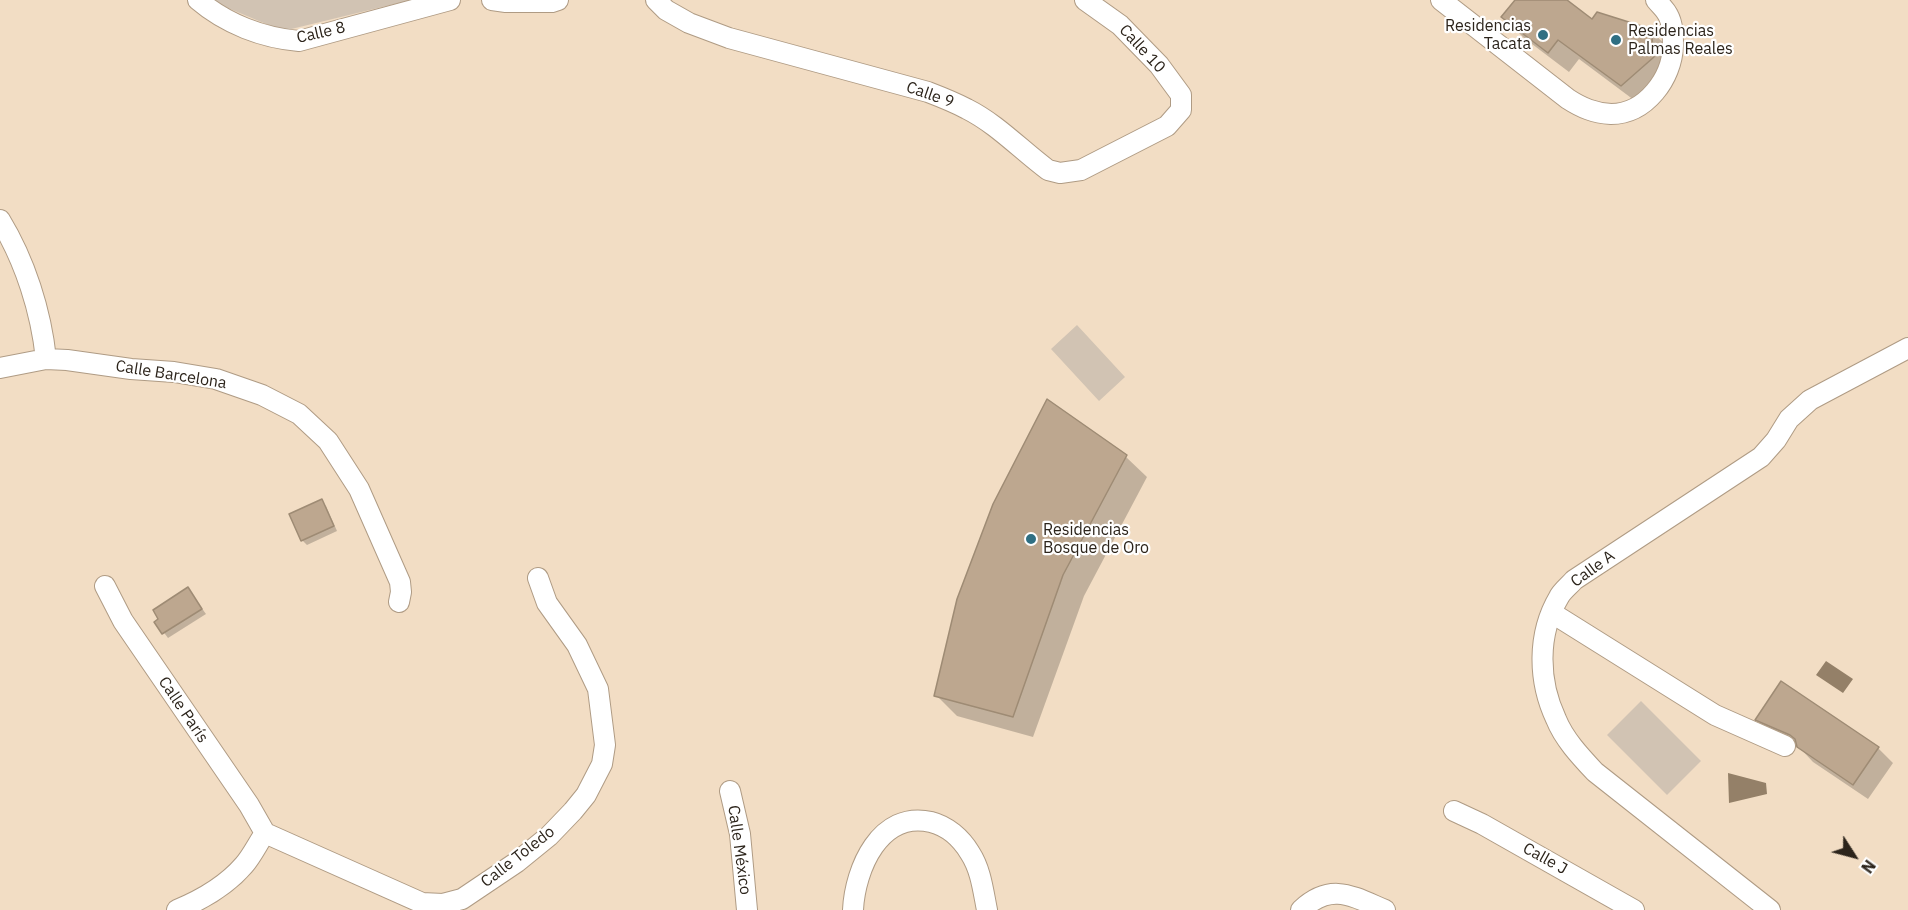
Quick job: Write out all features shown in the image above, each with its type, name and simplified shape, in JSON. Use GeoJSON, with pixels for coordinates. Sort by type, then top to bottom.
{"type":"FeatureCollection","features":[{"type":"Feature","properties":{"kind":"street","name":"Calle 8"},"geometry":{"type":"LineString","coordinates":[[198,0],[240,26],[278,39],[299,41],[450,0]]}},
{"type":"Feature","properties":{"kind":"street"},"geometry":{"type":"LineString","coordinates":[[492,0],[552,2],[558,0]]}},
{"type":"Feature","properties":{"kind":"street","name":"Calle 9"},"geometry":{"type":"LineString","coordinates":[[656,0],[666,10],[689,23],[719,34],[928,92],[948,100],[985,120],[1048,170],[1060,173],[1081,170],[1167,126],[1181,110]]}},
{"type":"Feature","properties":{"kind":"street","name":"Calle 10"},"geometry":{"type":"LineString","coordinates":[[1085,0],[1120,26],[1159,65],[1181,95],[1181,110]]}},
{"type":"Feature","properties":{"kind":"street"},"geometry":{"type":"LineString","coordinates":[[1441,0],[1568,99],[1583,108],[1613,114],[1630,109],[1647,100],[1660,87],[1668,72],[1673,52],[1673,32],[1668,15],[1656,0]]}},
{"type":"Feature","properties":{"kind":"street"},"geometry":{"type":"LineString","coordinates":[[0,220],[29,282],[44,339],[46,359]]}},
{"type":"Feature","properties":{"kind":"street","name":"Calle A"},"geometry":{"type":"LineString","coordinates":[[1770,910],[1595,772],[1580,756],[1556,722],[1545,686],[1542,650],[1545,632],[1559,596],[1574,580],[1761,457],[1776,440],[1789,419],[1810,400],[1908,348]]}},
{"type":"Feature","properties":{"kind":"street","name":"Calle Barcelona"},"geometry":{"type":"LineString","coordinates":[[0,368],[46,359],[67,360],[216,379],[262,395],[298,414],[328,441],[359,489],[400,582],[399,602]]}},
{"type":"Feature","properties":{"kind":"street","name":"Calle Toledo"},"geometry":{"type":"LineString","coordinates":[[265,833],[423,903],[443,904],[462,898],[483,886],[549,836],[586,795],[602,764],[605,745],[598,689],[594,679],[577,645],[547,603],[538,578]]}},
{"type":"Feature","properties":{"kind":"street","name":"Calle París"},"geometry":{"type":"LineString","coordinates":[[105,586],[123,621],[249,805],[265,833]]}},
{"type":"Feature","properties":{"kind":"street"},"geometry":{"type":"LineString","coordinates":[[1552,613],[1715,715],[1785,746]]}},
{"type":"Feature","properties":{"kind":"street","name":"Calle México"},"geometry":{"type":"LineString","coordinates":[[730,791],[740,834],[747,910]]}},
{"type":"Feature","properties":{"kind":"street","name":"Calle J"},"geometry":{"type":"LineString","coordinates":[[1454,811],[1482,824],[1634,910]]}},
{"type":"Feature","properties":{"kind":"street"},"geometry":{"type":"LineString","coordinates":[[853,910],[859,875],[873,847],[895,826],[909,820],[916,820],[936,824],[959,838],[978,867],[987,910]]}},
{"type":"Feature","properties":{"kind":"street"},"geometry":{"type":"LineString","coordinates":[[177,910],[199,901],[226,882],[245,865],[265,833]]}},
{"type":"Feature","properties":{"kind":"street"},"geometry":{"type":"LineString","coordinates":[[1301,910],[1311,901],[1328,893],[1345,893],[1385,910]]}},
{"type":"Feature","properties":{"kind":"shaded area"},"geometry":{"type":"Polygon","coordinates":[[[214,0],[411,0],[283,31],[218,4],[214,0]]]}},
{"type":"Feature","properties":{"kind":"shaded area"},"geometry":{"type":"Polygon","coordinates":[[[1077,325],[1125,377],[1099,401],[1051,349],[1077,325]]]}},
{"type":"Feature","properties":{"kind":"shaded area"},"geometry":{"type":"Polygon","coordinates":[[[1826,661],[1853,679],[1843,693],[1816,675],[1826,661]]]}},
{"type":"Feature","properties":{"kind":"shaded area"},"geometry":{"type":"Polygon","coordinates":[[[1641,701],[1701,761],[1667,795],[1607,735],[1641,701]]]}},
{"type":"Feature","properties":{"kind":"shaded area"},"geometry":{"type":"Polygon","coordinates":[[[1728,773],[1766,783],[1767,794],[1729,803],[1728,773]]]}},
{"type":"Feature","properties":{"kind":"building"},"geometry":{"type":"Polygon","coordinates":[[[1515,0],[1567,0],[1592,19],[1597,12],[1651,29],[1654,57],[1621,86],[1558,40],[1548,53],[1501,17],[1515,0]]]}},
{"type":"Feature","properties":{"kind":"building","name":"Residencias Bosque de Oro"},"geometry":{"type":"Polygon","coordinates":[[[1047,399],[1127,455],[1063,575],[1013,717],[934,696],[957,599],[993,504],[1047,399]]]}},
{"type":"Feature","properties":{"kind":"building"},"geometry":{"type":"Polygon","coordinates":[[[322,499],[334,526],[301,541],[289,514],[322,499]]]}},
{"type":"Feature","properties":{"kind":"building"},"geometry":{"type":"Polygon","coordinates":[[[188,587],[202,609],[162,634],[154,622],[158,619],[153,610],[188,587]]]}},
{"type":"Feature","properties":{"kind":"building"},"geometry":{"type":"Polygon","coordinates":[[[1781,681],[1879,747],[1853,785],[1797,747],[1795,739],[1790,735],[1755,720],[1781,681]]]}},
{"type":"Feature","properties":{"kind":"place","name":"Residencias Tacata"},"geometry":{"type":"Point","coordinates":[1543,35]}},
{"type":"Feature","properties":{"kind":"place","name":"Residencias Palmas Reales"},"geometry":{"type":"Point","coordinates":[1616,40]}},
{"type":"Feature","properties":{"kind":"place","name":"Residencias Bosque de Oro"},"geometry":{"type":"Point","coordinates":[1031,539]}}]}
